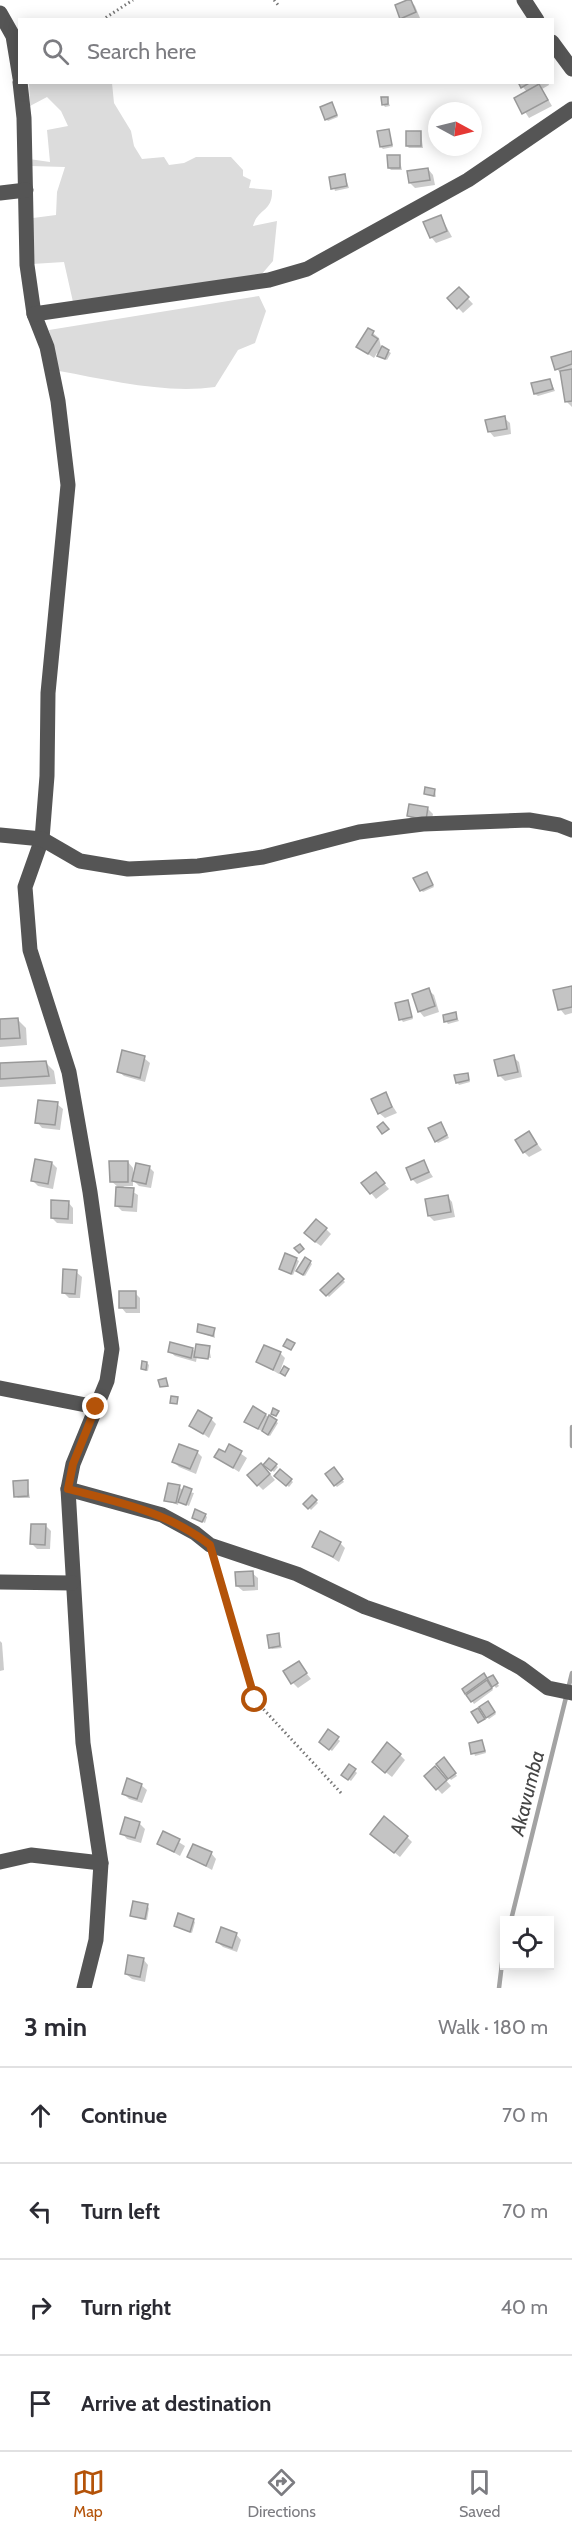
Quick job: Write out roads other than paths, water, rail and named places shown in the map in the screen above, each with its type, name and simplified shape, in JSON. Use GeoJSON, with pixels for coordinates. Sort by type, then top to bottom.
{"type":"FeatureCollection","features":[{"type":"Feature","properties":{"kind":"street"},"geometry":{"type":"LineString","coordinates":[[524,0],[536,18]]}},
{"type":"Feature","properties":{"kind":"street"},"geometry":{"type":"LineString","coordinates":[[0,13],[13,36],[18,66]]}},
{"type":"Feature","properties":{"kind":"street"},"geometry":{"type":"LineString","coordinates":[[554,45],[572,69]]}},
{"type":"Feature","properties":{"kind":"street"},"geometry":{"type":"LineString","coordinates":[[20,84],[26,190],[27,264],[34,314],[47,347],[58,401],[68,485],[48,693],[42,839],[25,887],[30,950],[69,1072],[90,1192],[112,1349],[107,1382],[73,1464],[68,1489],[83,1743],[100,1863],[96,1940],[84,1988]]}},
{"type":"Feature","properties":{"kind":"street"},"geometry":{"type":"LineString","coordinates":[[34,314],[269,280],[307,269],[468,180],[572,109]]}},
{"type":"Feature","properties":{"kind":"street"},"geometry":{"type":"LineString","coordinates":[[0,193],[26,190]]}},
{"type":"Feature","properties":{"kind":"street"},"geometry":{"type":"LineString","coordinates":[[0,835],[42,839],[80,861],[109,868],[137,869],[198,866],[263,857],[359,832],[423,824],[529,820],[559,825],[572,830]]}},
{"type":"Feature","properties":{"kind":"street"},"geometry":{"type":"LineString","coordinates":[[0,1388],[96,1407]]}},
{"type":"Feature","properties":{"kind":"street"},"geometry":{"type":"LineString","coordinates":[[68,1489],[162,1515],[195,1533],[210,1545],[297,1574],[365,1607],[485,1648],[521,1668],[548,1688],[572,1693]]}},
{"type":"Feature","properties":{"kind":"street"},"geometry":{"type":"LineString","coordinates":[[0,1582],[72,1583]]}},
{"type":"Feature","properties":{"kind":"street"},"geometry":{"type":"LineString","coordinates":[[0,1862],[31,1855],[100,1863]]}},
{"type":"Feature","properties":{"kind":"waterway","name":"Akavumba"},"geometry":{"type":"LineString","coordinates":[[572,1427],[572,1446]]}},
{"type":"Feature","properties":{"kind":"waterway","name":"Akavumba"},"geometry":{"type":"LineString","coordinates":[[512,1916],[572,1673]]}},
{"type":"Feature","properties":{"kind":"waterway","name":"Akavumba"},"geometry":{"type":"LineString","coordinates":[[499,1988],[501,1970]]}}]}
